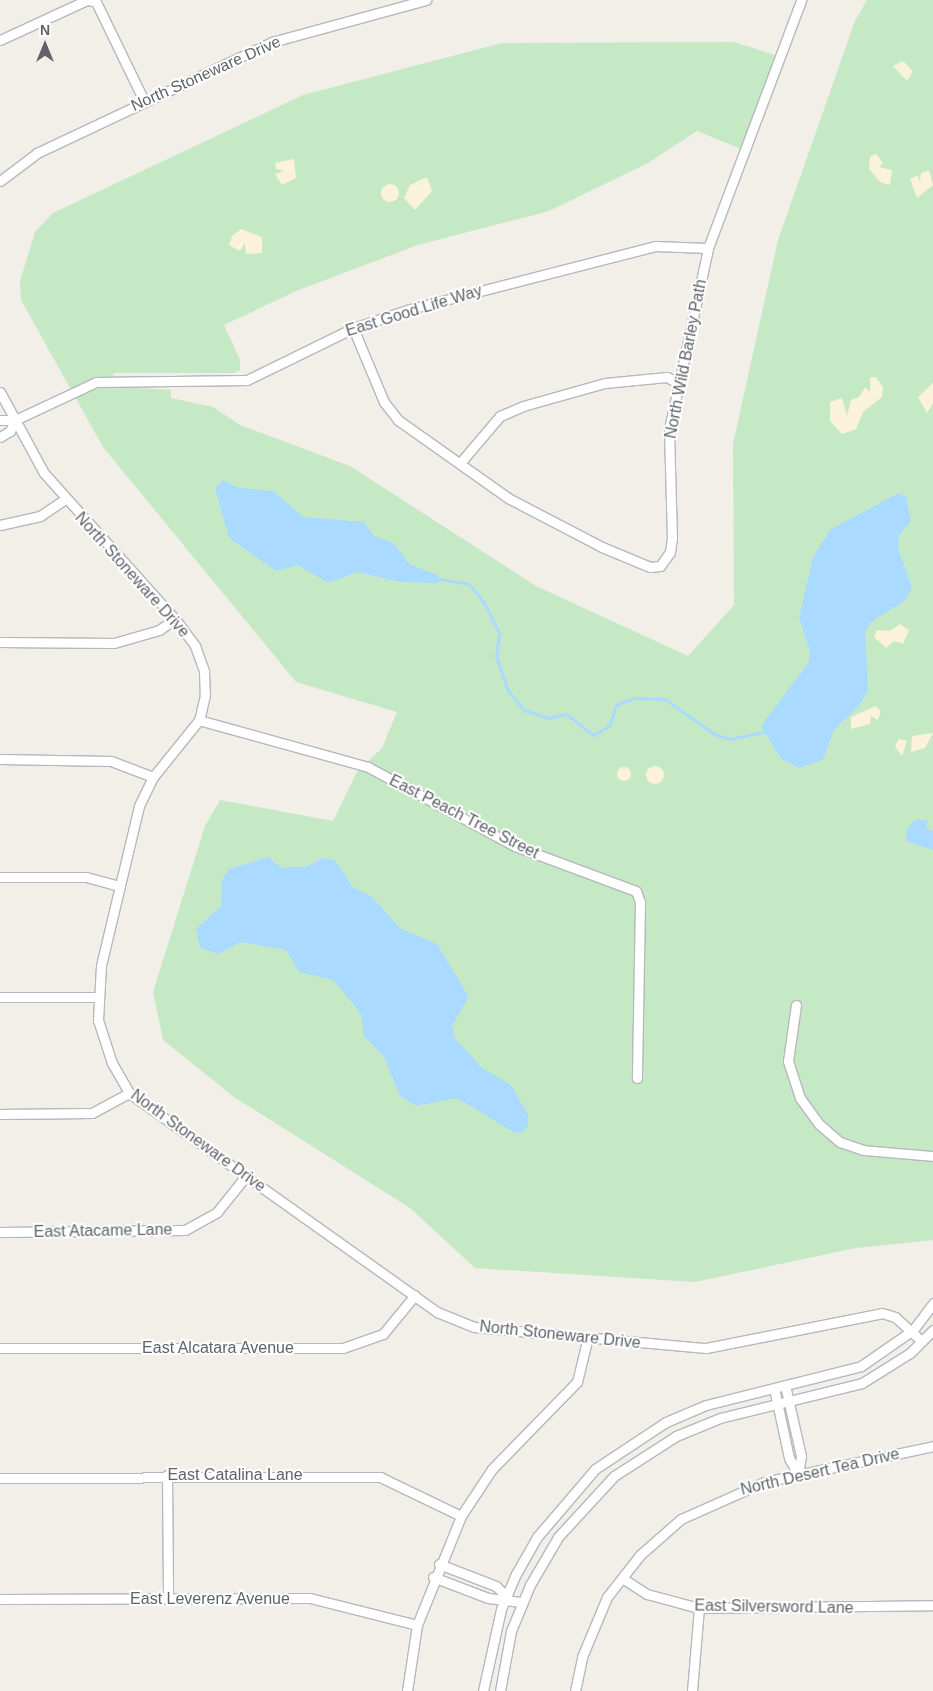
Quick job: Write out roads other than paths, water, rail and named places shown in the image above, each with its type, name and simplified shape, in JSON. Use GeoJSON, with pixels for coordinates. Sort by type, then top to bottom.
{"type":"FeatureCollection","features":[{"type":"Feature","properties":{"kind":"street"},"geometry":{"type":"LineString","coordinates":[[0,40],[87,0],[96,2],[144,101]]}},
{"type":"Feature","properties":{"kind":"street","name":"North Stoneware Drive"},"geometry":{"type":"LineString","coordinates":[[0,181],[37,153],[272,42],[426,0]]}},
{"type":"Feature","properties":{"kind":"street","name":"North Wild Barley Path"},"geometry":{"type":"LineString","coordinates":[[353,328],[384,402],[398,420],[508,498],[560,527],[650,567],[660,566],[670,552],[672,538],[667,458],[678,383],[708,248],[799,1]]}},
{"type":"Feature","properties":{"kind":"street","name":"East Good Life Way"},"geometry":{"type":"LineString","coordinates":[[0,420],[14,420],[96,382],[247,380],[353,328],[457,296],[655,246],[708,248]]}},
{"type":"Feature","properties":{"kind":"street"},"geometry":{"type":"LineString","coordinates":[[460,463],[500,416],[523,406],[605,382],[666,377],[678,383]]}},
{"type":"Feature","properties":{"kind":"street","name":"North Stoneware Drive"},"geometry":{"type":"LineString","coordinates":[[0,392],[33,457],[64,500],[175,619],[195,646],[204,671],[205,695],[199,720],[153,777],[139,806],[119,886],[97,997],[102,1034],[129,1093],[437,1312],[474,1327],[706,1348],[865,1313],[895,1317],[913,1330],[922,1342]]}},
{"type":"Feature","properties":{"kind":"street","name":"East Good Life Way"},"geometry":{"type":"LineString","coordinates":[[0,437],[10,431],[14,420]]}},
{"type":"Feature","properties":{"kind":"street"},"geometry":{"type":"LineString","coordinates":[[0,525],[40,516],[64,500]]}},
{"type":"Feature","properties":{"kind":"street"},"geometry":{"type":"LineString","coordinates":[[0,642],[114,643],[159,630],[175,619]]}},
{"type":"Feature","properties":{"kind":"street","name":"East Peach Tree Street"},"geometry":{"type":"LineString","coordinates":[[199,720],[368,767],[515,846],[636,891],[640,902],[637,1078]]}},
{"type":"Feature","properties":{"kind":"street"},"geometry":{"type":"LineString","coordinates":[[0,759],[101,759],[153,777]]}},
{"type":"Feature","properties":{"kind":"street"},"geometry":{"type":"LineString","coordinates":[[0,877],[86,877],[119,886]]}},
{"type":"Feature","properties":{"kind":"street"},"geometry":{"type":"LineString","coordinates":[[0,997],[97,997]]}},
{"type":"Feature","properties":{"kind":"street"},"geometry":{"type":"LineString","coordinates":[[796,1005],[788,1062],[800,1098],[820,1124],[840,1142],[863,1150],[933,1156]]}},
{"type":"Feature","properties":{"kind":"street"},"geometry":{"type":"LineString","coordinates":[[0,1114],[92,1113],[129,1093]]}},
{"type":"Feature","properties":{"kind":"street","name":"East Atacame Lane"},"geometry":{"type":"LineString","coordinates":[[0,1232],[185,1230],[217,1212],[245,1177]]}},
{"type":"Feature","properties":{"kind":"street","name":"East Alcatara Avenue"},"geometry":{"type":"LineString","coordinates":[[0,1348],[342,1348],[383,1334],[415,1295]]}},
{"type":"Feature","properties":{"kind":"street"},"geometry":{"type":"LineString","coordinates":[[483,1691],[506,1597],[537,1537],[595,1470],[666,1422],[706,1405],[861,1366],[913,1330],[933,1303]]}},
{"type":"Feature","properties":{"kind":"street"},"geometry":{"type":"LineString","coordinates":[[500,1691],[521,1602],[558,1537],[614,1476],[683,1433],[720,1418],[862,1383],[922,1342],[933,1330]]}},
{"type":"Feature","properties":{"kind":"street"},"geometry":{"type":"LineString","coordinates":[[407,1691],[417,1626],[433,1577],[461,1516],[492,1469],[577,1382],[588,1337]]}},
{"type":"Feature","properties":{"kind":"street"},"geometry":{"type":"LineString","coordinates":[[785,1385],[801,1456],[798,1474]]}},
{"type":"Feature","properties":{"kind":"street"},"geometry":{"type":"LineString","coordinates":[[774,1388],[789,1458],[798,1474]]}},
{"type":"Feature","properties":{"kind":"street","name":"North Desert Tea Drive"},"geometry":{"type":"LineString","coordinates":[[575,1691],[593,1624],[622,1578],[640,1555],[681,1519],[731,1494],[798,1474],[933,1446]]}},
{"type":"Feature","properties":{"kind":"street"},"geometry":{"type":"LineString","coordinates":[[167,1475],[168,1599]]}},
{"type":"Feature","properties":{"kind":"street","name":"East Catalina Lane"},"geometry":{"type":"LineString","coordinates":[[0,1478],[167,1475],[380,1477],[461,1516]]}},
{"type":"Feature","properties":{"kind":"street"},"geometry":{"type":"LineString","coordinates":[[439,1564],[496,1586],[506,1597]]}},
{"type":"Feature","properties":{"kind":"street"},"geometry":{"type":"LineString","coordinates":[[433,1577],[488,1598],[506,1597],[521,1602]]}},
{"type":"Feature","properties":{"kind":"street","name":"East Silversword Lane"},"geometry":{"type":"LineString","coordinates":[[622,1578],[647,1594],[698,1608],[933,1606]]}},
{"type":"Feature","properties":{"kind":"street","name":"East Leverenz Avenue"},"geometry":{"type":"LineString","coordinates":[[0,1599],[326,1600],[417,1626]]}},
{"type":"Feature","properties":{"kind":"street"},"geometry":{"type":"LineString","coordinates":[[692,1691],[698,1608]]}},
{"type":"Feature","properties":{"kind":"water"},"geometry":{"type":"Polygon","coordinates":[[[223,480],[239,488],[273,491],[304,517],[364,522],[374,536],[394,543],[409,564],[438,575],[439,583],[399,582],[357,572],[328,583],[298,565],[276,571],[229,538],[215,488],[223,480]]]}},
{"type":"Feature","properties":{"kind":"water"},"geometry":{"type":"Polygon","coordinates":[[[899,493],[906,497],[911,521],[899,535],[898,548],[912,587],[906,600],[871,622],[865,632],[868,691],[859,706],[834,730],[823,760],[799,768],[781,759],[761,726],[809,662],[810,651],[799,618],[813,557],[831,529],[899,493]]]}},
{"type":"Feature","properties":{"kind":"water"},"geometry":{"type":"Polygon","coordinates":[[[915,820],[928,820],[926,828],[933,831],[933,850],[906,841],[907,829],[915,820]]]}},
{"type":"Feature","properties":{"kind":"water"},"geometry":{"type":"Polygon","coordinates":[[[268,857],[282,868],[308,866],[322,858],[335,860],[353,887],[372,897],[401,929],[437,944],[469,997],[452,1026],[455,1038],[481,1067],[511,1085],[528,1115],[528,1126],[522,1132],[515,1133],[457,1098],[416,1106],[400,1096],[384,1057],[364,1036],[361,1015],[350,1000],[333,980],[299,972],[286,950],[241,942],[218,954],[200,948],[196,929],[221,906],[222,880],[229,869],[268,857]]]}},
{"type":"Feature","properties":{"kind":"waterway"},"geometry":{"type":"LineString","coordinates":[[439,579],[469,584],[483,601],[499,633],[496,656],[508,691],[524,710],[548,718],[566,714],[593,735],[609,726],[616,705],[633,698],[665,699],[714,734],[730,739],[764,732]]}}]}
